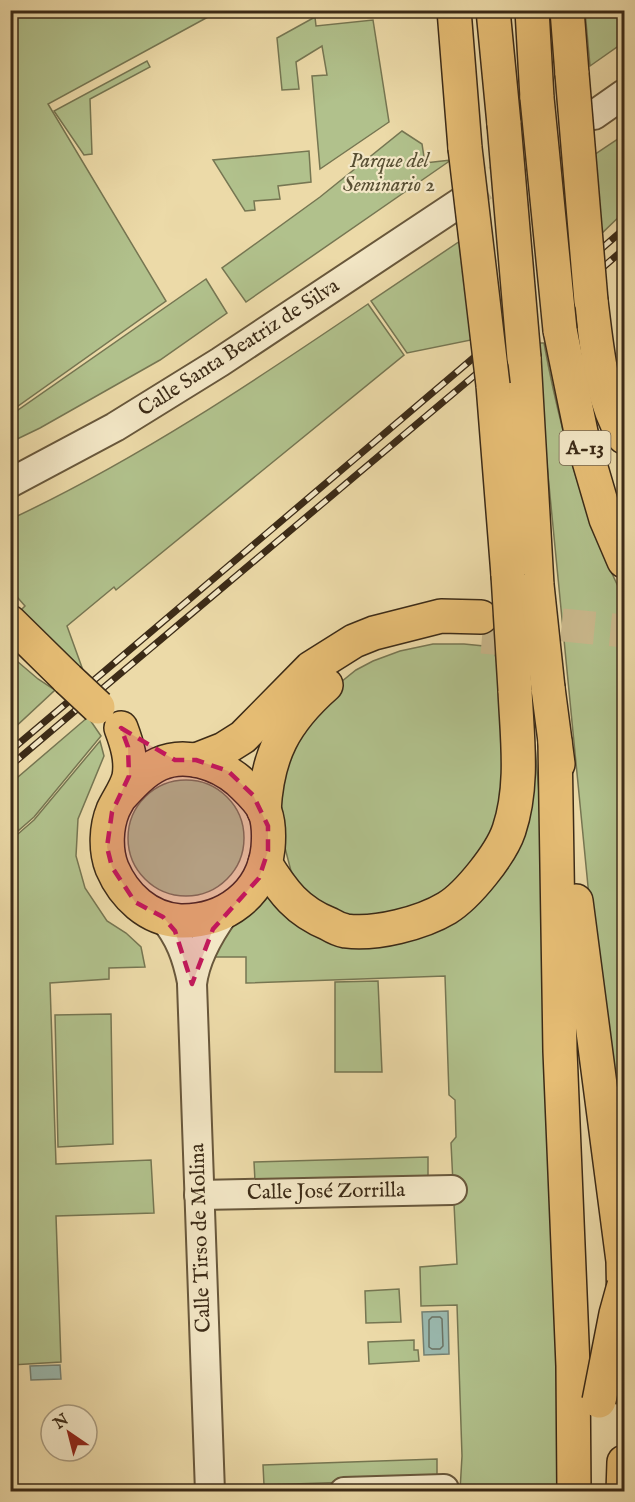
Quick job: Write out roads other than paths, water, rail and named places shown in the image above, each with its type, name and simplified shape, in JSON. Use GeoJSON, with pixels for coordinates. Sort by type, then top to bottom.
{"type":"FeatureCollection","features":[{"type":"Feature","properties":{"kind":"main road"},"geometry":{"type":"LineString","coordinates":[[265,863],[286,895],[301,910],[345,931],[374,930],[413,923],[448,907],[480,878],[508,832],[517,800],[515,690],[522,580],[493,385],[465,148],[454,10]]}},
{"type":"Feature","properties":{"kind":"main road","name":"A-13"},"geometry":{"type":"LineString","coordinates":[[493,10],[524,358],[522,580],[548,688],[623,1261],[624,1312]]}},
{"type":"Feature","properties":{"kind":"main road","name":"A-13"},"geometry":{"type":"LineString","coordinates":[[532,10],[537,98],[560,330],[582,437],[606,519],[624,561]]}},
{"type":"Feature","properties":{"kind":"main road"},"geometry":{"type":"LineString","coordinates":[[567,10],[591,301],[601,377],[616,423],[624,437]]}},
{"type":"Feature","properties":{"kind":"main road","name":"Calle Tirso de Molina"},"geometry":{"type":"LineString","coordinates":[[110,718],[128,747],[129,768],[126,785],[112,812],[108,828],[107,847],[112,867],[120,883],[135,902],[149,913],[175,920],[192,921],[224,913],[238,905],[250,893],[265,863],[268,838],[264,811],[269,768],[278,744],[311,699],[335,678],[385,647],[427,638],[456,635],[481,627],[441,616],[374,633],[354,641],[311,668],[243,737],[224,749],[186,760],[159,764],[134,781],[121,796]]}},
{"type":"Feature","properties":{"kind":"main road"},"geometry":{"type":"LineString","coordinates":[[13,626],[110,718],[151,748],[228,771],[254,795],[264,811]]}},
{"type":"Feature","properties":{"kind":"main road"},"geometry":{"type":"LineString","coordinates":[[555,742],[560,1051],[573,1355],[574,1491]]}},
{"type":"Feature","properties":{"kind":"main road"},"geometry":{"type":"LineString","coordinates":[[589,1491],[599,1401],[616,1314],[624,1286]]}},
{"type":"Feature","properties":{"kind":"main road"},"geometry":{"type":"LineString","coordinates":[[623,1491],[624,1462]]}},
{"type":"Feature","properties":{"kind":"street"},"geometry":{"type":"LineString","coordinates":[[594,115],[624,94]]}},
{"type":"Feature","properties":{"kind":"street","name":"Calle Santa Beatriz de Silva"},"geometry":{"type":"LineString","coordinates":[[10,483],[116,427],[201,374],[461,202]]}},
{"type":"Feature","properties":{"kind":"street","name":"Calle Tirso de Molina"},"geometry":{"type":"LineString","coordinates":[[210,1491],[192,984],[204,946],[224,913]]}},
{"type":"Feature","properties":{"kind":"street","name":"Calle Tirso de Molina"},"geometry":{"type":"LineString","coordinates":[[163,917],[175,931],[183,947],[192,984]]}},
{"type":"Feature","properties":{"kind":"street","name":"Calle José Zorrilla"},"geometry":{"type":"LineString","coordinates":[[199,1195],[452,1190]]}},
{"type":"Feature","properties":{"kind":"street"},"geometry":{"type":"LineString","coordinates":[[344,1491],[444,1489]]}},
{"type":"Feature","properties":{"kind":"water"},"geometry":{"type":"Polygon","coordinates":[[[448,1311],[449,1354],[424,1355],[422,1312],[448,1311]]]}},
{"type":"Feature","properties":{"kind":"water"},"geometry":{"type":"Polygon","coordinates":[[[60,1365],[61,1379],[31,1380],[30,1366],[60,1365]]]}},
{"type":"Feature","properties":{"kind":"tunnel"},"geometry":{"type":"LineString","coordinates":[[461,202],[592,116]]}},
{"type":"Feature","properties":{"kind":"tunnel"},"geometry":{"type":"LineString","coordinates":[[513,620],[624,631]]}},
{"type":"Feature","properties":{"kind":"tunnel"},"geometry":{"type":"LineString","coordinates":[[482,637],[540,642]]}},
{"type":"Feature","properties":{"kind":"railway"},"geometry":{"type":"LineString","coordinates":[[600,250],[624,229]]}},
{"type":"Feature","properties":{"kind":"railway"},"geometry":{"type":"LineString","coordinates":[[601,269],[624,249]]}},
{"type":"Feature","properties":{"kind":"railway"},"geometry":{"type":"LineString","coordinates":[[93,681],[478,354]]}},
{"type":"Feature","properties":{"kind":"railway"},"geometry":{"type":"LineString","coordinates":[[102,689],[481,370]]}},
{"type":"Feature","properties":{"kind":"railway"},"geometry":{"type":"LineString","coordinates":[[10,751],[68,702]]}},
{"type":"Feature","properties":{"kind":"railway"},"geometry":{"type":"LineString","coordinates":[[10,766],[76,710]]}},
{"type":"Feature","properties":{"kind":"park label","name":"Parque del Seminario 2"},"geometry":{"type":"Point","coordinates":[389,173]}}]}
